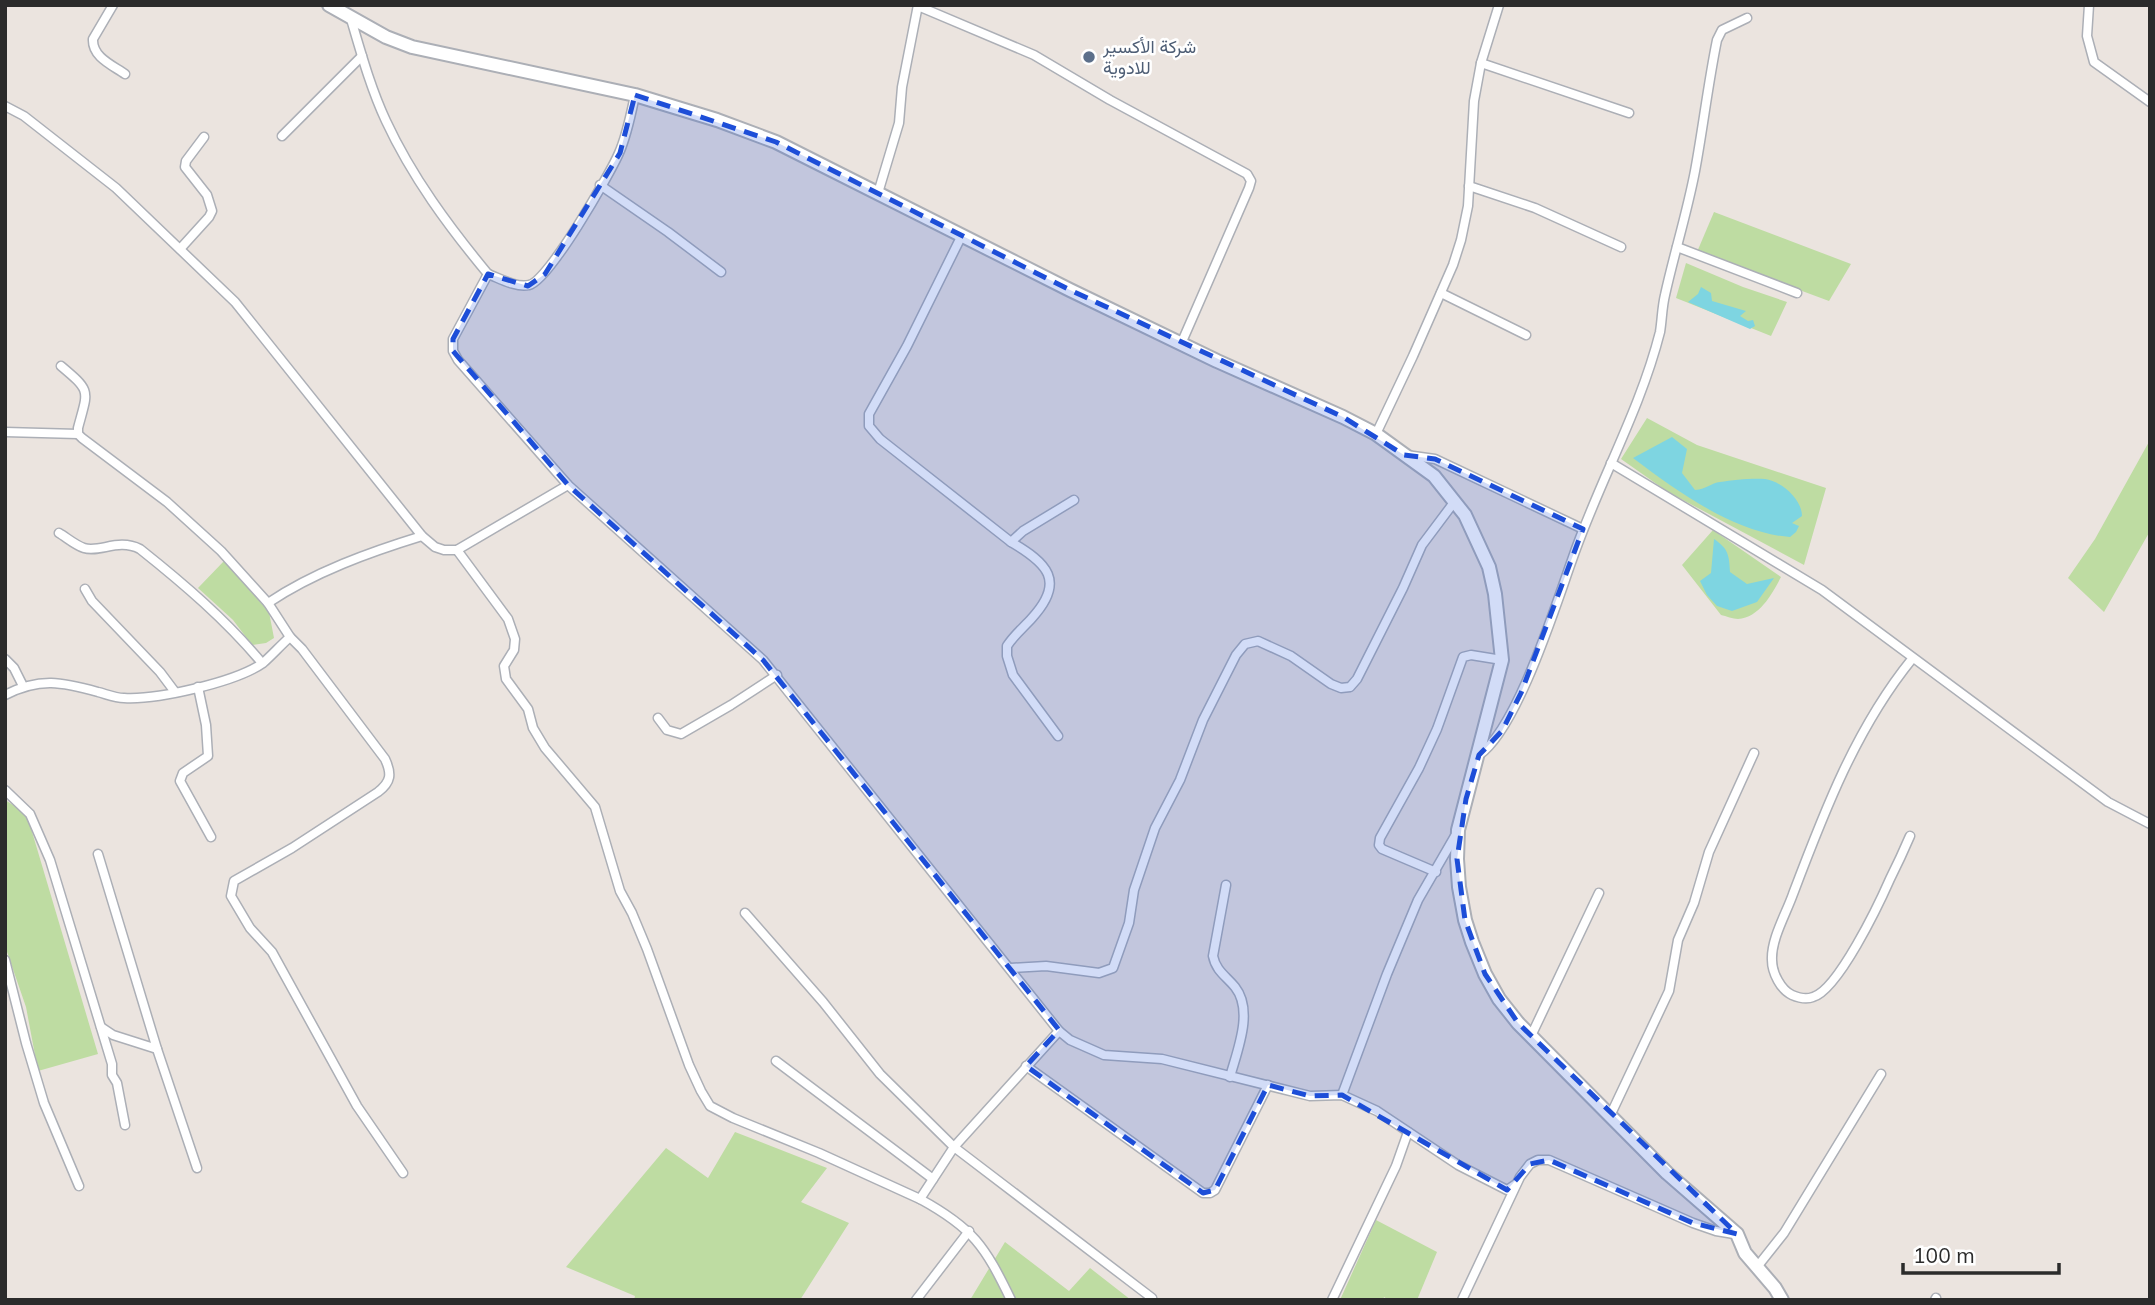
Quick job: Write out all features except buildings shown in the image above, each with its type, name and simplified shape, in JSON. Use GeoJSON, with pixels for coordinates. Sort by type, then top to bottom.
{"type":"FeatureCollection","features":[{"type":"Feature","properties":{"kind":"main road"},"geometry":{"type":"LineString","coordinates":[[330,5],[386,37],[438,55],[500,65],[635,95],[717,120],[776,142],[1181,344],[1343,417],[1376,434],[1434,476],[1465,515],[1489,567],[1503,660],[1458,830],[1459,887],[1465,920],[1485,974],[1499,999],[1531,1036],[1667,1173],[1737,1234],[1745,1253],[1782,1300]]}},
{"type":"Feature","properties":{"kind":"street"},"geometry":{"type":"LineString","coordinates":[[113,5],[93,39],[93,45],[102,58],[125,74]]}},
{"type":"Feature","properties":{"kind":"street"},"geometry":{"type":"LineString","coordinates":[[1376,434],[1441,293],[1461,240],[1468,206],[1474,101],[1481,63],[1499,5]]}},
{"type":"Feature","properties":{"kind":"street"},"geometry":{"type":"LineString","coordinates":[[2089,5],[2087,36],[2094,62],[2150,102]]}},
{"type":"Feature","properties":{"kind":"street"},"geometry":{"type":"LineString","coordinates":[[878,193],[899,123],[902,87],[918,6],[1034,55],[1110,100],[1247,174],[1251,181],[1181,344]]}},
{"type":"Feature","properties":{"kind":"street"},"geometry":{"type":"LineString","coordinates":[[1479,755],[1490,747],[1502,731],[1521,693],[1555,609],[1583,528],[1642,388],[1656,342],[1695,172],[1717,40],[1722,30],[1746,18]]}},
{"type":"Feature","properties":{"kind":"street"},"geometry":{"type":"LineString","coordinates":[[351,19],[386,121],[445,221],[488,274],[520,285],[528,286],[545,274],[569,240],[620,153],[635,95]]}},
{"type":"Feature","properties":{"kind":"street"},"geometry":{"type":"LineString","coordinates":[[282,136],[362,56]]}},
{"type":"Feature","properties":{"kind":"street"},"geometry":{"type":"LineString","coordinates":[[1481,63],[1629,113]]}},
{"type":"Feature","properties":{"kind":"street"},"geometry":{"type":"LineString","coordinates":[[5,106],[24,116],[69,149],[116,188],[235,302],[422,536],[435,547],[444,551],[457,550],[568,485]]}},
{"type":"Feature","properties":{"kind":"street"},"geometry":{"type":"LineString","coordinates":[[180,249],[212,211],[207,195],[185,167],[186,161],[204,137]]}},
{"type":"Feature","properties":{"kind":"street"},"geometry":{"type":"LineString","coordinates":[[600,185],[721,272]]}},
{"type":"Feature","properties":{"kind":"street"},"geometry":{"type":"LineString","coordinates":[[1469,186],[1535,208],[1620,247]]}},
{"type":"Feature","properties":{"kind":"street"},"geometry":{"type":"LineString","coordinates":[[962,235],[867,422],[880,439],[1045,566],[1049,578],[1046,602],[1007,646],[1009,666],[1058,736]]}},
{"type":"Feature","properties":{"kind":"street"},"geometry":{"type":"LineString","coordinates":[[1677,247],[1797,293]]}},
{"type":"Feature","properties":{"kind":"street"},"geometry":{"type":"LineString","coordinates":[[488,274],[453,339],[453,351],[458,360],[568,485],[693,595],[777,675],[843,762],[1059,1031],[1078,1045],[1104,1055],[1162,1059],[1310,1096],[1342,1095],[1377,1111],[1458,1165],[1507,1190],[1516,1184]]}},
{"type":"Feature","properties":{"kind":"street"},"geometry":{"type":"LineString","coordinates":[[1441,293],[1526,335]]}},
{"type":"Feature","properties":{"kind":"street"},"geometry":{"type":"LineString","coordinates":[[61,366],[84,386],[86,392],[78,433]]}},
{"type":"Feature","properties":{"kind":"street"},"geometry":{"type":"LineString","coordinates":[[5,432],[78,433],[167,502],[221,551],[268,603],[290,637],[385,759],[390,776],[388,784],[292,848],[234,881],[231,896],[250,928],[272,952],[357,1106],[403,1173]]}},
{"type":"Feature","properties":{"kind":"street"},"geometry":{"type":"LineString","coordinates":[[1404,455],[1435,459],[1583,528]]}},
{"type":"Feature","properties":{"kind":"street"},"geometry":{"type":"LineString","coordinates":[[1611,463],[1822,590],[2108,802],[2150,824]]}},
{"type":"Feature","properties":{"kind":"street"},"geometry":{"type":"LineString","coordinates":[[1011,542],[1037,522],[1074,500]]}},
{"type":"Feature","properties":{"kind":"street"},"geometry":{"type":"LineString","coordinates":[[1011,968],[1045,966],[1099,973],[1113,968],[1129,923],[1134,890],[1155,828],[1180,780],[1203,720],[1236,655],[1245,644],[1258,641],[1291,656],[1331,684],[1341,688],[1350,687],[1357,679],[1422,545],[1455,500]]}},
{"type":"Feature","properties":{"kind":"street"},"geometry":{"type":"LineString","coordinates":[[59,533],[85,549],[131,544],[140,549],[235,631],[262,663]]}},
{"type":"Feature","properties":{"kind":"street"},"geometry":{"type":"LineString","coordinates":[[268,603],[286,591],[341,565],[422,536]]}},
{"type":"Feature","properties":{"kind":"street"},"geometry":{"type":"LineString","coordinates":[[457,550],[512,629],[514,650],[504,666],[506,679],[528,709],[533,728],[545,748],[595,807],[620,891],[647,949],[689,1065],[710,1105],[733,1118],[829,1157],[920,1199],[969,1231],[985,1250],[1011,1300]]}},
{"type":"Feature","properties":{"kind":"street"},"geometry":{"type":"LineString","coordinates":[[85,589],[92,601],[160,672],[175,692]]}},
{"type":"Feature","properties":{"kind":"street"},"geometry":{"type":"LineString","coordinates":[[5,695],[23,685],[46,681],[65,683],[121,698],[146,698],[234,677],[262,663],[290,637]]}},
{"type":"Feature","properties":{"kind":"street"},"geometry":{"type":"LineString","coordinates":[[1436,872],[1382,849],[1379,845],[1380,838],[1419,768],[1437,729],[1463,657],[1471,655],[1503,660]]}},
{"type":"Feature","properties":{"kind":"street"},"geometry":{"type":"LineString","coordinates":[[5,659],[14,668],[23,685]]}},
{"type":"Feature","properties":{"kind":"street"},"geometry":{"type":"LineString","coordinates":[[1910,836],[1879,903],[1847,961],[1825,990],[1814,997],[1800,998],[1787,993],[1777,980],[1772,960],[1776,939],[1846,764],[1890,686],[1912,659]]}},
{"type":"Feature","properties":{"kind":"street"},"geometry":{"type":"LineString","coordinates":[[658,718],[667,730],[681,734],[777,675]]}},
{"type":"Feature","properties":{"kind":"street"},"geometry":{"type":"LineString","coordinates":[[198,687],[206,725],[208,756],[183,773],[180,781],[211,837]]}},
{"type":"Feature","properties":{"kind":"street"},"geometry":{"type":"LineString","coordinates":[[1610,1116],[1669,991],[1678,940],[1694,903],[1709,852],[1754,753]]}},
{"type":"Feature","properties":{"kind":"street"},"geometry":{"type":"LineString","coordinates":[[5,790],[30,814],[50,860],[112,1064],[125,1125]]}},
{"type":"Feature","properties":{"kind":"street"},"geometry":{"type":"LineString","coordinates":[[1342,1095],[1418,900],[1458,830]]}},
{"type":"Feature","properties":{"kind":"street"},"geometry":{"type":"LineString","coordinates":[[98,855],[156,1049],[197,1168]]}},
{"type":"Feature","properties":{"kind":"street"},"geometry":{"type":"LineString","coordinates":[[1226,885],[1213,956],[1215,965],[1243,1000],[1240,1042],[1230,1077]]}},
{"type":"Feature","properties":{"kind":"street"},"geometry":{"type":"LineString","coordinates":[[1531,1036],[1600,893]]}},
{"type":"Feature","properties":{"kind":"street"},"geometry":{"type":"LineString","coordinates":[[745,913],[823,1002],[880,1074],[954,1146],[1152,1298]]}},
{"type":"Feature","properties":{"kind":"street"},"geometry":{"type":"LineString","coordinates":[[5,960],[44,1103],[79,1186]]}},
{"type":"Feature","properties":{"kind":"street"},"geometry":{"type":"LineString","coordinates":[[100,1026],[113,1035],[156,1049]]}},
{"type":"Feature","properties":{"kind":"street"},"geometry":{"type":"LineString","coordinates":[[920,1199],[954,1146],[1059,1031]]}},
{"type":"Feature","properties":{"kind":"street"},"geometry":{"type":"LineString","coordinates":[[776,1061],[933,1179]]}},
{"type":"Feature","properties":{"kind":"street"},"geometry":{"type":"LineString","coordinates":[[1026,1066],[1203,1193],[1215,1190],[1268,1085]]}},
{"type":"Feature","properties":{"kind":"street"},"geometry":{"type":"LineString","coordinates":[[1757,1267],[1784,1233],[1881,1074]]}},
{"type":"Feature","properties":{"kind":"street"},"geometry":{"type":"LineString","coordinates":[[1332,1300],[1396,1166],[1408,1132]]}},
{"type":"Feature","properties":{"kind":"street"},"geometry":{"type":"LineString","coordinates":[[1462,1300],[1516,1184],[1530,1164],[1538,1160],[1549,1160],[1693,1223],[1716,1231],[1737,1234]]}},
{"type":"Feature","properties":{"kind":"street"},"geometry":{"type":"LineString","coordinates":[[916,1300],[969,1231]]}},
{"type":"Feature","properties":{"kind":"highlighted area"},"geometry":{"type":"Polygon","coordinates":[[[635,95],[776,142],[1070,290],[1343,417],[1404,455],[1435,459],[1583,529],[1521,693],[1502,731],[1479,755],[1466,799],[1457,859],[1465,920],[1485,974],[1518,1023],[1737,1234],[1693,1223],[1549,1160],[1530,1164],[1507,1190],[1342,1095],[1310,1096],[1268,1085],[1215,1190],[1203,1193],[1026,1066],[1059,1030],[763,660],[568,485],[453,351],[453,339],[488,274],[528,286],[545,274],[620,153],[635,95]]]}},
{"type":"Feature","properties":{"kind":"green space"},"geometry":{"type":"Polygon","coordinates":[[[1714,212],[1851,264],[1829,301],[1697,252],[1714,212]]]}},
{"type":"Feature","properties":{"kind":"green space"},"geometry":{"type":"Polygon","coordinates":[[[1686,263],[1787,302],[1771,336],[1676,298],[1686,263]]]}},
{"type":"Feature","properties":{"kind":"green space"},"geometry":{"type":"Polygon","coordinates":[[[1647,418],[1697,445],[1826,488],[1804,565],[1668,492],[1621,459],[1647,418]]]}},
{"type":"Feature","properties":{"kind":"green space"},"geometry":{"type":"Polygon","coordinates":[[[2150,440],[2150,531],[2104,612],[2068,578],[2095,539],[2150,440]]]}},
{"type":"Feature","properties":{"kind":"green space"},"geometry":{"type":"Polygon","coordinates":[[[1713,530],[1781,577],[1764,604],[1746,617],[1736,619],[1721,615],[1682,565],[1713,530]]]}},
{"type":"Feature","properties":{"kind":"green space"},"geometry":{"type":"Polygon","coordinates":[[[224,561],[269,612],[274,638],[266,643],[252,645],[233,620],[198,588],[224,561]]]}},
{"type":"Feature","properties":{"kind":"green space"},"geometry":{"type":"Polygon","coordinates":[[[5,800],[23,811],[30,825],[98,1054],[38,1071],[26,1007],[5,946],[5,800]]]}},
{"type":"Feature","properties":{"kind":"green space"},"geometry":{"type":"Polygon","coordinates":[[[735,1132],[827,1168],[801,1202],[849,1223],[800,1300],[634,1300],[635,1296],[566,1267],[666,1148],[708,1178],[735,1132]]]}},
{"type":"Feature","properties":{"kind":"green space"},"geometry":{"type":"Polygon","coordinates":[[[1376,1220],[1437,1252],[1417,1300],[1389,1300],[1384,1297],[1383,1300],[1340,1300],[1376,1220]]]}},
{"type":"Feature","properties":{"kind":"green space"},"geometry":{"type":"Polygon","coordinates":[[[1005,1242],[1069,1291],[1090,1268],[1131,1300],[970,1300],[1005,1242]]]}},
{"type":"Feature","properties":{"kind":"water"},"geometry":{"type":"Polygon","coordinates":[[[1701,287],[1711,293],[1712,301],[1746,311],[1740,316],[1748,321],[1753,320],[1755,326],[1750,329],[1688,302],[1698,294],[1701,287]]]}},
{"type":"Feature","properties":{"kind":"water"},"geometry":{"type":"Polygon","coordinates":[[[1672,437],[1687,449],[1682,473],[1695,490],[1717,483],[1754,479],[1771,480],[1784,487],[1795,497],[1801,510],[1802,516],[1792,523],[1799,526],[1796,532],[1790,537],[1769,534],[1727,519],[1668,484],[1633,458],[1672,437]]]}},
{"type":"Feature","properties":{"kind":"water"},"geometry":{"type":"Polygon","coordinates":[[[1714,539],[1727,553],[1730,572],[1747,584],[1774,578],[1757,602],[1732,611],[1717,606],[1707,595],[1700,581],[1711,573],[1714,539]]]}},
{"type":"Feature","properties":{"kind":"place","name":"شركة الأكسير للادوية"},"geometry":{"type":"Point","coordinates":[1089,57]}}]}
